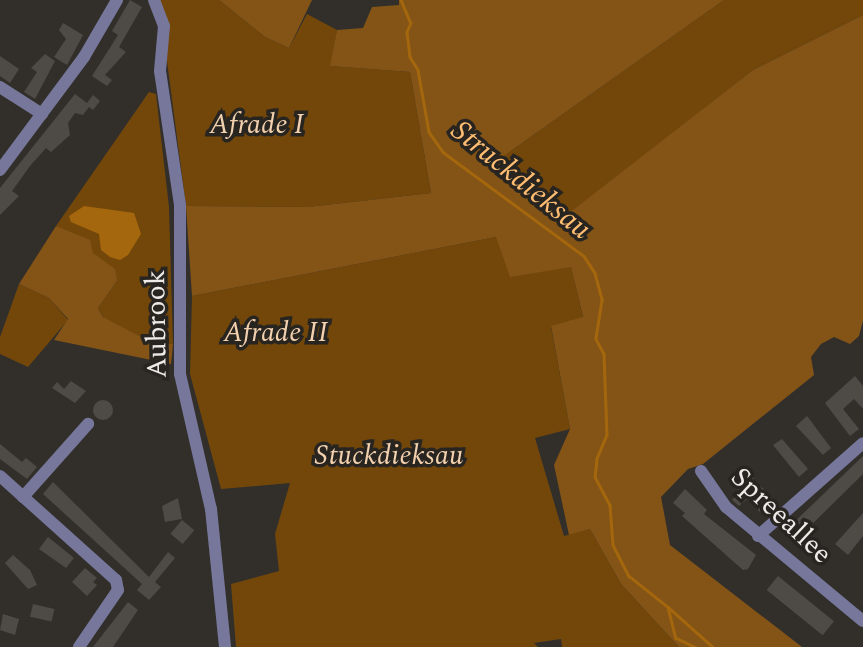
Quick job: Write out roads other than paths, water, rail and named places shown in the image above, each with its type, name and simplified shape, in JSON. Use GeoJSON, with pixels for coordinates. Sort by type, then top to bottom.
{"type":"FeatureCollection","features":[{"type":"Feature","properties":{"kind":"street"},"geometry":{"type":"LineString","coordinates":[[0,170],[42,114],[117,0]]}},
{"type":"Feature","properties":{"kind":"street","name":"Aubrook"},"geometry":{"type":"LineString","coordinates":[[154,0],[164,26],[160,71],[180,205],[182,390],[211,509],[225,647]]}},
{"type":"Feature","properties":{"kind":"street"},"geometry":{"type":"LineString","coordinates":[[0,86],[42,114]]}},
{"type":"Feature","properties":{"kind":"street"},"geometry":{"type":"LineString","coordinates":[[23,497],[88,424]]}},
{"type":"Feature","properties":{"kind":"street"},"geometry":{"type":"LineString","coordinates":[[758,536],[863,443]]}},
{"type":"Feature","properties":{"kind":"street","name":"Spreeallee"},"geometry":{"type":"LineString","coordinates":[[701,471],[726,507],[863,621]]}},
{"type":"Feature","properties":{"kind":"street"},"geometry":{"type":"LineString","coordinates":[[0,476],[116,580],[118,590],[79,647]]}},
{"type":"Feature","properties":{"kind":"waterway","name":"Struckdieksau"},"geometry":{"type":"LineString","coordinates":[[401,0],[411,23],[407,32],[410,57],[418,70],[429,132],[443,152],[584,256],[595,273],[602,300],[596,339],[604,354],[607,435],[597,459],[595,477],[610,505],[613,545],[629,576],[668,607],[676,638],[695,647]]}},
{"type":"Feature","properties":{"kind":"waterway"},"geometry":{"type":"LineString","coordinates":[[668,607],[713,647]]}},
{"type":"Feature","properties":{"kind":"park label","name":"Afrade I"},"geometry":{"type":"Point","coordinates":[257,125]}},
{"type":"Feature","properties":{"kind":"park label","name":"Afrade II"},"geometry":{"type":"Point","coordinates":[276,333]}},
{"type":"Feature","properties":{"kind":"park label","name":"Stuckdieksau"},"geometry":{"type":"Point","coordinates":[389,456]}}]}
